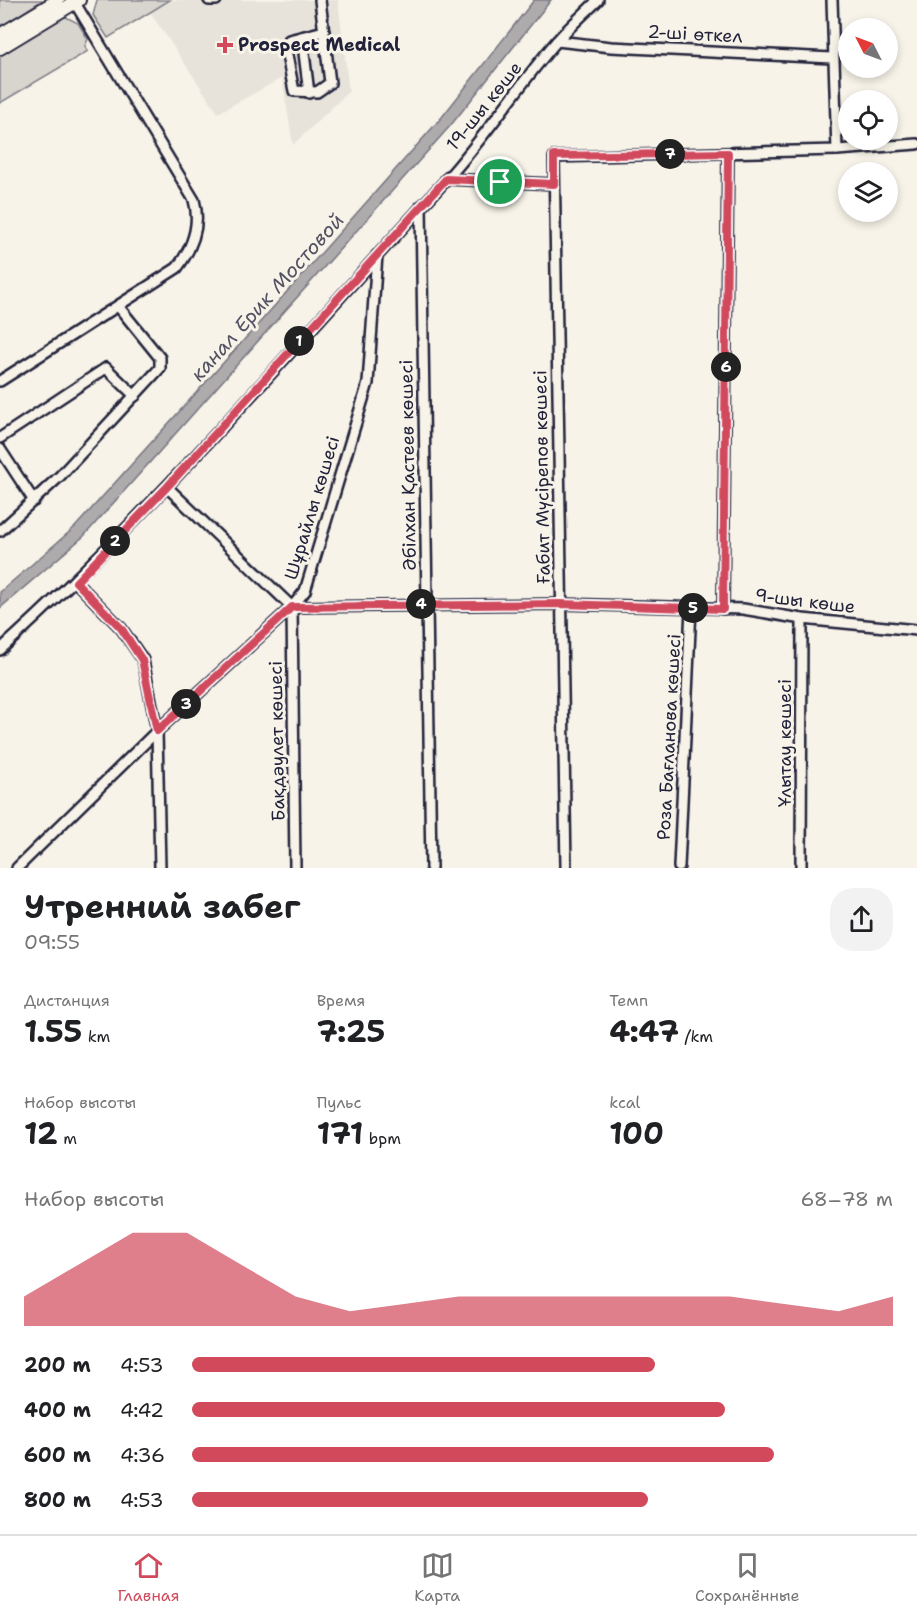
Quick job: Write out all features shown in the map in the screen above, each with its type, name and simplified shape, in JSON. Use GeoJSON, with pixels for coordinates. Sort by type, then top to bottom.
{"type":"FeatureCollection","features":[{"type":"Feature","properties":{"kind":"main road"},"geometry":{"type":"LineString","coordinates":[[0,35],[58,0]]}},
{"type":"Feature","properties":{"kind":"main road"},"geometry":{"type":"LineString","coordinates":[[0,48],[77,1]]}},
{"type":"Feature","properties":{"kind":"street"},"geometry":{"type":"LineString","coordinates":[[209,0],[216,0]]}},
{"type":"Feature","properties":{"kind":"street"},"geometry":{"type":"LineString","coordinates":[[320,0],[324,31],[330,82],[317,92],[294,90],[285,45],[289,40],[324,31]]}},
{"type":"Feature","properties":{"kind":"street","name":"19-шы көше"},"geometry":{"type":"LineString","coordinates":[[0,650],[76,582],[167,487],[446,179],[498,119],[557,41],[598,0]]}},
{"type":"Feature","properties":{"kind":"street"},"geometry":{"type":"LineString","coordinates":[[832,0],[832,58],[837,150]]}},
{"type":"Feature","properties":{"kind":"street"},"geometry":{"type":"LineString","coordinates":[[0,381],[177,268],[192,244],[198,214],[194,200],[77,1]]}},
{"type":"Feature","properties":{"kind":"street"},"geometry":{"type":"LineString","coordinates":[[302,37],[309,93]]}},
{"type":"Feature","properties":{"kind":"street","name":"2-шi өткел"},"geometry":{"type":"LineString","coordinates":[[557,41],[612,47],[832,58]]}},
{"type":"Feature","properties":{"kind":"street"},"geometry":{"type":"LineString","coordinates":[[723,609],[728,153],[837,150],[917,144]]}},
{"type":"Feature","properties":{"kind":"street","name":"Ғабит Мүсірепов көшесi"},"geometry":{"type":"LineString","coordinates":[[566,868],[554,156],[728,153]]}},
{"type":"Feature","properties":{"kind":"street"},"geometry":{"type":"LineString","coordinates":[[446,179],[554,184]]}},
{"type":"Feature","properties":{"kind":"street","name":"Әбілхан Қастеев көшесi"},"geometry":{"type":"LineString","coordinates":[[421,206],[431,868]]}},
{"type":"Feature","properties":{"kind":"street","name":"Шұрайлы көшесі"},"geometry":{"type":"LineString","coordinates":[[17,868],[157,731],[292,607],[304,591],[368,383],[377,255]]}},
{"type":"Feature","properties":{"kind":"street"},"geometry":{"type":"LineString","coordinates":[[0,531],[34,501],[160,368],[160,358],[118,306]]}},
{"type":"Feature","properties":{"kind":"street"},"geometry":{"type":"LineString","coordinates":[[0,438],[106,368],[135,396]]}},
{"type":"Feature","properties":{"kind":"street"},"geometry":{"type":"LineString","coordinates":[[0,449],[34,501]]}},
{"type":"Feature","properties":{"kind":"street"},"geometry":{"type":"LineString","coordinates":[[167,487],[292,607]]}},
{"type":"Feature","properties":{"kind":"street"},"geometry":{"type":"LineString","coordinates":[[76,582],[121,628],[142,660],[157,731],[160,868]]}},
{"type":"Feature","properties":{"kind":"street","name":"9-шы көше"},"geometry":{"type":"LineString","coordinates":[[292,607],[560,604],[723,609],[917,630]]}},
{"type":"Feature","properties":{"kind":"street","name":"Бақдәулет көшесi"},"geometry":{"type":"LineString","coordinates":[[292,607],[295,868]]}},
{"type":"Feature","properties":{"kind":"street","name":"Роза Бағланова көшесi"},"geometry":{"type":"LineString","coordinates":[[679,867],[691,608]]}},
{"type":"Feature","properties":{"kind":"street","name":"Ұлытау көшесi"},"geometry":{"type":"LineString","coordinates":[[801,868],[802,619]]}},
{"type":"Feature","properties":{"kind":"shaded area"},"geometry":{"type":"Polygon","coordinates":[[[0,0],[43,0],[3,25],[0,24],[0,0]]]}},
{"type":"Feature","properties":{"kind":"shaded area"},"geometry":{"type":"Polygon","coordinates":[[[97,0],[170,0],[108,38],[93,15],[97,0]]]}},
{"type":"Feature","properties":{"kind":"shaded area"},"geometry":{"type":"Polygon","coordinates":[[[173,0],[338,0],[349,91],[293,145],[282,78],[218,113],[150,12],[173,0]]]}},
{"type":"Feature","properties":{"kind":"shaded area","name":"канал Ерик Мостовой"},"geometry":{"type":"Polygon","coordinates":[[[534,0],[551,0],[451,125],[84,536],[0,608],[0,592],[75,527],[261,321],[442,117],[534,0]]]}},
{"type":"Feature","properties":{"kind":"shaded area"},"geometry":{"type":"Polygon","coordinates":[[[64,16],[78,23],[88,39],[85,46],[88,51],[0,103],[0,55],[64,16]]]}},
{"type":"Feature","properties":{"kind":"place","name":"Prospect Medical"},"geometry":{"type":"Point","coordinates":[225,45]}},
{"type":"Feature","properties":{"kind":"route"},"geometry":{"type":"LineString","coordinates":[[728,153],[723,609],[560,604],[292,607],[157,731],[142,660],[121,628],[76,582],[167,487],[446,179],[500,182],[554,184],[554,156],[728,153]]}}]}
